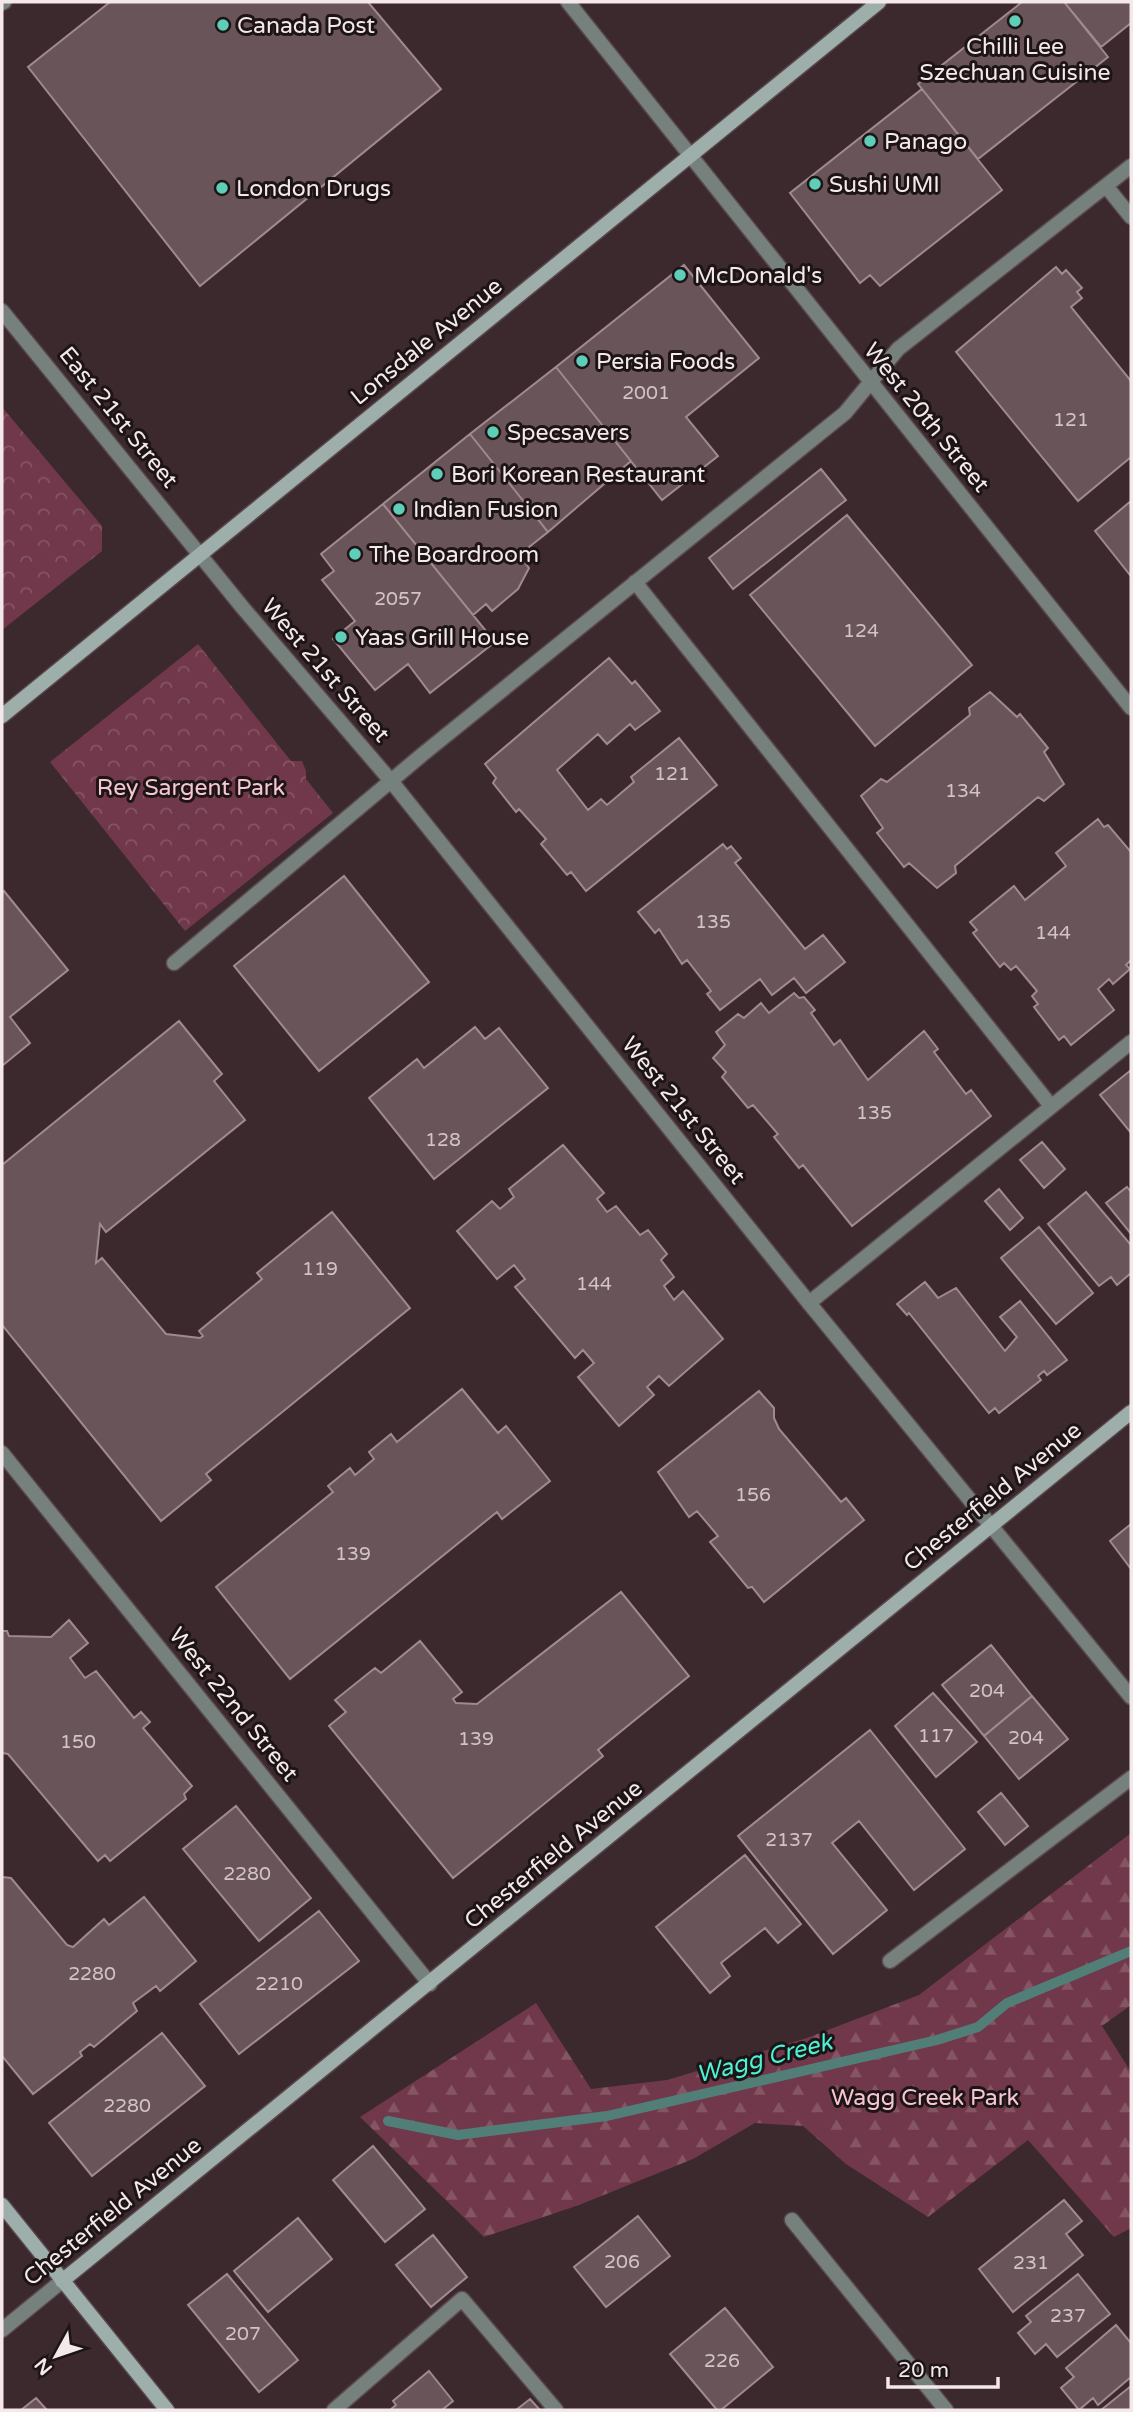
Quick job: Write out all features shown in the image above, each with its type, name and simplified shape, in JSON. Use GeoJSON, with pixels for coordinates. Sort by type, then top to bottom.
{"type":"FeatureCollection","features":[{"type":"Feature","properties":{"kind":"street","name":"West 20th Street"},"geometry":{"type":"LineString","coordinates":[[568,2],[1131,708]]}},
{"type":"Feature","properties":{"kind":"street","name":"Lonsdale Avenue"},"geometry":{"type":"LineString","coordinates":[[2,716],[879,2]]}},
{"type":"Feature","properties":{"kind":"street"},"geometry":{"type":"LineString","coordinates":[[174,962],[391,781],[845,413],[898,349],[1131,166]]}},
{"type":"Feature","properties":{"kind":"street"},"geometry":{"type":"LineString","coordinates":[[1106,186],[1131,217]]}},
{"type":"Feature","properties":{"kind":"street","name":"East 21st Street"},"geometry":{"type":"LineString","coordinates":[[2,311],[201,554]]}},
{"type":"Feature","properties":{"kind":"street","name":"West 21st Street"},"geometry":{"type":"LineString","coordinates":[[201,554],[243,608],[391,781],[809,1303],[1131,1697]]}},
{"type":"Feature","properties":{"kind":"street"},"geometry":{"type":"LineString","coordinates":[[635,582],[1052,1107]]}},
{"type":"Feature","properties":{"kind":"street"},"geometry":{"type":"LineString","coordinates":[[809,1303],[1131,1042]]}},
{"type":"Feature","properties":{"kind":"street","name":"Chesterfield Avenue"},"geometry":{"type":"LineString","coordinates":[[2,2330],[1131,1412]]}},
{"type":"Feature","properties":{"kind":"street","name":"West 22nd Street"},"geometry":{"type":"LineString","coordinates":[[2,1453],[430,1984]]}},
{"type":"Feature","properties":{"kind":"street"},"geometry":{"type":"LineString","coordinates":[[890,1961],[1131,1778]]}},
{"type":"Feature","properties":{"kind":"street"},"geometry":{"type":"LineString","coordinates":[[2,2206],[167,2410]]}},
{"type":"Feature","properties":{"kind":"street"},"geometry":{"type":"LineString","coordinates":[[792,2220],[946,2410]]}},
{"type":"Feature","properties":{"kind":"street"},"geometry":{"type":"LineString","coordinates":[[334,2410],[462,2299],[556,2410]]}},
{"type":"Feature","properties":{"kind":"green space"},"geometry":{"type":"Polygon","coordinates":[[[2,407],[102,526],[102,551],[2,630],[2,407]]]}},
{"type":"Feature","properties":{"kind":"green space","name":"Rey Sargent Park"},"geometry":{"type":"Polygon","coordinates":[[[198,644],[291,761],[302,761],[306,779],[333,813],[185,931],[50,762],[198,644]]]}},
{"type":"Feature","properties":{"kind":"green space","name":"Wagg Creek Park"},"geometry":{"type":"Polygon","coordinates":[[[1131,1833],[1131,2005],[1102,2026],[1131,2072],[1131,2228],[1114,2237],[1028,2140],[928,2217],[846,2164],[803,2126],[755,2123],[693,2159],[579,2205],[484,2237],[360,2117],[536,2003],[591,2089],[667,2080],[807,2038],[919,1995],[1131,1833]]]}},
{"type":"Feature","properties":{"kind":"building","name":"London Drugs"},"geometry":{"type":"Polygon","coordinates":[[[110,2],[368,2],[441,89],[200,286],[28,67],[110,2]]]}},
{"type":"Feature","properties":{"kind":"building"},"geometry":{"type":"Polygon","coordinates":[[[1022,2],[1064,2],[1108,57],[978,159],[918,84],[1022,2]]]}},
{"type":"Feature","properties":{"kind":"building"},"geometry":{"type":"Polygon","coordinates":[[[1064,2],[1131,2],[1131,23],[1101,47],[1064,2]]]}},
{"type":"Feature","properties":{"kind":"building"},"geometry":{"type":"Polygon","coordinates":[[[922,89],[1002,190],[880,286],[870,275],[860,283],[790,193],[922,89]]]}},
{"type":"Feature","properties":{"kind":"building"},"geometry":{"type":"Polygon","coordinates":[[[684,265],[759,358],[686,417],[718,456],[662,500],[556,367],[684,265]]]}},
{"type":"Feature","properties":{"kind":"building"},"geometry":{"type":"Polygon","coordinates":[[[1056,267],[1062,274],[1066,270],[1082,288],[1077,292],[1082,298],[1071,307],[1131,381],[1131,457],[1078,501],[956,352],[1056,267]]]}},
{"type":"Feature","properties":{"kind":"building"},"geometry":{"type":"Polygon","coordinates":[[[556,367],[631,461],[548,532],[470,434],[556,367]]]}},
{"type":"Feature","properties":{"kind":"building"},"geometry":{"type":"Polygon","coordinates":[[[470,434],[548,532],[519,555],[529,568],[518,589],[492,611],[486,604],[473,615],[383,504],[470,434]]]}},
{"type":"Feature","properties":{"kind":"building"},"geometry":{"type":"Polygon","coordinates":[[[821,469],[846,500],[733,589],[709,558],[821,469]]]}},
{"type":"Feature","properties":{"kind":"building"},"geometry":{"type":"Polygon","coordinates":[[[1131,501],[1131,574],[1130,575],[1095,531],[1131,501]]]}},
{"type":"Feature","properties":{"kind":"building"},"geometry":{"type":"Polygon","coordinates":[[[383,504],[495,642],[430,693],[408,664],[375,690],[333,639],[355,621],[322,580],[334,571],[321,554],[383,504]]]}},
{"type":"Feature","properties":{"kind":"building"},"geometry":{"type":"Polygon","coordinates":[[[847,515],[972,665],[875,746],[750,595],[847,515]]]}},
{"type":"Feature","properties":{"kind":"building"},"geometry":{"type":"Polygon","coordinates":[[[609,658],[632,684],[635,681],[660,711],[635,730],[630,724],[607,744],[598,734],[557,770],[588,810],[601,799],[607,805],[634,782],[631,777],[679,738],[717,785],[586,891],[571,872],[567,875],[541,844],[546,839],[519,809],[516,812],[493,783],[496,778],[485,764],[609,658]]]}},
{"type":"Feature","properties":{"kind":"building"},"geometry":{"type":"Polygon","coordinates":[[[990,692],[1017,717],[1020,714],[1048,748],[1044,752],[1064,784],[1044,801],[1038,797],[955,866],[956,873],[937,888],[909,863],[904,867],[877,833],[883,828],[861,796],[881,779],[887,782],[970,715],[969,708],[990,692]]]}},
{"type":"Feature","properties":{"kind":"building"},"geometry":{"type":"Polygon","coordinates":[[[1098,819],[1104,827],[1108,825],[1131,852],[1131,960],[1126,965],[1130,969],[1113,984],[1109,979],[1098,989],[1114,1010],[1071,1045],[1064,1036],[1059,1040],[1034,1007],[1038,1004],[1032,996],[1037,991],[1016,966],[1011,970],[1004,963],[1000,967],[973,933],[977,930],[970,922],[1014,886],[1025,900],[1066,866],[1056,853],[1098,819]]]}},
{"type":"Feature","properties":{"kind":"building"},"geometry":{"type":"Polygon","coordinates":[[[723,844],[727,849],[731,846],[741,858],[735,863],[805,949],[823,935],[845,962],[806,993],[794,978],[772,995],[760,979],[720,1010],[707,994],[711,991],[687,960],[682,964],[659,929],[655,933],[638,912],[723,844]]]}},
{"type":"Feature","properties":{"kind":"building"},"geometry":{"type":"Polygon","coordinates":[[[344,876],[429,982],[319,1071],[234,966],[344,876]]]}},
{"type":"Feature","properties":{"kind":"building"},"geometry":{"type":"Polygon","coordinates":[[[4,891],[68,970],[10,1017],[30,1043],[2,1066],[2,893],[4,891]]]}},
{"type":"Feature","properties":{"kind":"building"},"geometry":{"type":"Polygon","coordinates":[[[794,993],[799,998],[804,997],[815,1010],[811,1013],[834,1045],[840,1040],[868,1080],[924,1031],[938,1049],[934,1052],[966,1094],[971,1090],[991,1116],[852,1226],[803,1165],[799,1168],[774,1137],[778,1134],[753,1105],[748,1108],[722,1077],[726,1072],[713,1058],[725,1045],[716,1032],[738,1014],[744,1018],[761,1003],[769,1013],[794,993]]]}},
{"type":"Feature","properties":{"kind":"building"},"geometry":{"type":"Polygon","coordinates":[[[179,1021],[222,1074],[214,1081],[245,1120],[106,1232],[100,1224],[96,1263],[102,1258],[166,1334],[200,1338],[203,1336],[199,1331],[262,1279],[257,1273],[332,1212],[410,1308],[206,1474],[211,1480],[161,1521],[2,1325],[2,1165],[179,1021]]]}},
{"type":"Feature","properties":{"kind":"building"},"geometry":{"type":"Polygon","coordinates":[[[475,1027],[485,1039],[499,1028],[548,1088],[434,1179],[369,1098],[417,1059],[424,1068],[475,1027]]]}},
{"type":"Feature","properties":{"kind":"building"},"geometry":{"type":"Polygon","coordinates":[[[1131,1070],[1131,1133],[1100,1095],[1131,1070]]]}},
{"type":"Feature","properties":{"kind":"building"},"geometry":{"type":"Polygon","coordinates":[[[1042,1142],[1065,1169],[1044,1188],[1020,1160],[1042,1142]]]}},
{"type":"Feature","properties":{"kind":"building"},"geometry":{"type":"Polygon","coordinates":[[[563,1145],[604,1193],[597,1199],[607,1212],[616,1206],[640,1235],[648,1230],[667,1254],[661,1260],[674,1277],[664,1286],[674,1300],[683,1291],[723,1339],[669,1386],[659,1376],[647,1387],[654,1395],[619,1426],[578,1377],[594,1363],[583,1350],[575,1358],[515,1287],[525,1279],[514,1265],[497,1279],[457,1231],[492,1201],[500,1209],[514,1197],[509,1189],[563,1145]]]}},
{"type":"Feature","properties":{"kind":"building"},"geometry":{"type":"Polygon","coordinates":[[[1127,1187],[1131,1192],[1131,1234],[1106,1203],[1127,1187]]]}},
{"type":"Feature","properties":{"kind":"building"},"geometry":{"type":"Polygon","coordinates":[[[999,1189],[1023,1218],[1010,1230],[985,1201],[999,1189]]]}},
{"type":"Feature","properties":{"kind":"building"},"geometry":{"type":"Polygon","coordinates":[[[1086,1192],[1131,1245],[1131,1273],[1117,1285],[1111,1277],[1099,1286],[1048,1224],[1086,1192]]]}},
{"type":"Feature","properties":{"kind":"building"},"geometry":{"type":"Polygon","coordinates":[[[1039,1227],[1093,1293],[1056,1324],[1001,1258],[1039,1227]]]}},
{"type":"Feature","properties":{"kind":"building"},"geometry":{"type":"Polygon","coordinates":[[[925,1282],[938,1298],[956,1288],[1005,1351],[1017,1337],[1000,1317],[1020,1301],[1067,1360],[1047,1375],[1044,1371],[1038,1376],[1041,1380],[999,1413],[995,1408],[989,1413],[909,1313],[907,1315],[897,1304],[925,1282]]]}},
{"type":"Feature","properties":{"kind":"building"},"geometry":{"type":"Polygon","coordinates":[[[462,1389],[498,1433],[506,1426],[550,1481],[502,1519],[497,1512],[290,1679],[216,1587],[333,1492],[328,1486],[350,1468],[355,1475],[374,1459],[369,1452],[391,1434],[397,1442],[462,1389]]]}},
{"type":"Feature","properties":{"kind":"building"},"geometry":{"type":"Polygon","coordinates":[[[759,1391],[774,1408],[774,1418],[779,1429],[841,1502],[846,1498],[864,1520],[764,1602],[752,1587],[748,1588],[710,1542],[718,1536],[697,1511],[689,1517],[658,1472],[759,1391]]]}},
{"type":"Feature","properties":{"kind":"building"},"geometry":{"type":"Polygon","coordinates":[[[1131,1524],[1131,1569],[1110,1541],[1131,1524]]]}},
{"type":"Feature","properties":{"kind":"building"},"geometry":{"type":"Polygon","coordinates":[[[621,1592],[689,1676],[598,1750],[603,1756],[453,1878],[329,1726],[346,1712],[335,1700],[375,1668],[381,1673],[420,1641],[462,1692],[453,1699],[456,1703],[477,1704],[621,1592]]]}},
{"type":"Feature","properties":{"kind":"building"},"geometry":{"type":"Polygon","coordinates":[[[69,1620],[88,1643],[70,1658],[85,1678],[96,1671],[134,1718],[141,1712],[150,1722],[143,1728],[192,1786],[184,1794],[186,1799],[110,1861],[105,1855],[98,1861],[8,1754],[2,1753],[2,1631],[7,1631],[9,1636],[51,1637],[69,1620]]]}},
{"type":"Feature","properties":{"kind":"building"},"geometry":{"type":"Polygon","coordinates":[[[991,1645],[1032,1696],[984,1736],[942,1685],[991,1645]]]}},
{"type":"Feature","properties":{"kind":"building"},"geometry":{"type":"Polygon","coordinates":[[[933,1693],[977,1742],[936,1777],[895,1726],[933,1693]]]}},
{"type":"Feature","properties":{"kind":"building"},"geometry":{"type":"Polygon","coordinates":[[[1032,1696],[1068,1739],[1019,1779],[984,1736],[1032,1696]]]}},
{"type":"Feature","properties":{"kind":"building"},"geometry":{"type":"Polygon","coordinates":[[[870,1730],[965,1849],[914,1890],[859,1821],[832,1843],[887,1910],[833,1954],[738,1836],[870,1730]]]}},
{"type":"Feature","properties":{"kind":"building"},"geometry":{"type":"Polygon","coordinates":[[[1001,1793],[1028,1826],[1005,1845],[978,1812],[1001,1793]]]}},
{"type":"Feature","properties":{"kind":"building"},"geometry":{"type":"Polygon","coordinates":[[[236,1806],[311,1898],[259,1941],[183,1849],[236,1806]]]}},
{"type":"Feature","properties":{"kind":"building"},"geometry":{"type":"Polygon","coordinates":[[[745,1855],[801,1924],[778,1943],[765,1928],[721,1963],[730,1976],[710,1993],[656,1927],[745,1855]]]}},
{"type":"Feature","properties":{"kind":"building"},"geometry":{"type":"Polygon","coordinates":[[[2,1877],[11,1878],[67,1945],[73,1947],[104,1919],[109,1925],[144,1897],[196,1961],[160,1991],[156,1986],[133,2003],[137,2011],[94,2047],[90,2044],[80,2052],[82,2056],[33,2094],[2,2056],[2,1877]]]}},
{"type":"Feature","properties":{"kind":"building"},"geometry":{"type":"Polygon","coordinates":[[[319,1911],[359,1961],[239,2054],[200,2004],[319,1911]]]}},
{"type":"Feature","properties":{"kind":"building"},"geometry":{"type":"Polygon","coordinates":[[[162,2033],[205,2086],[92,2176],[49,2123],[162,2033]]]}},
{"type":"Feature","properties":{"kind":"building"},"geometry":{"type":"Polygon","coordinates":[[[373,2146],[425,2209],[385,2242],[333,2180],[373,2146]]]}},
{"type":"Feature","properties":{"kind":"building"},"geometry":{"type":"Polygon","coordinates":[[[1064,2200],[1082,2221],[1066,2234],[1083,2255],[1013,2312],[979,2269],[1064,2200]]]}},
{"type":"Feature","properties":{"kind":"building"},"geometry":{"type":"Polygon","coordinates":[[[638,2216],[670,2256],[606,2307],[574,2267],[638,2216]]]}},
{"type":"Feature","properties":{"kind":"building"},"geometry":{"type":"Polygon","coordinates":[[[298,2218],[332,2259],[268,2312],[234,2271],[298,2218]]]}},
{"type":"Feature","properties":{"kind":"building"},"geometry":{"type":"Polygon","coordinates":[[[433,2235],[467,2277],[431,2307],[396,2265],[433,2235]]]}},
{"type":"Feature","properties":{"kind":"building"},"geometry":{"type":"Polygon","coordinates":[[[227,2274],[298,2360],[259,2392],[188,2305],[227,2274]]]}},
{"type":"Feature","properties":{"kind":"building"},"geometry":{"type":"Polygon","coordinates":[[[1078,2274],[1110,2314],[1057,2357],[1046,2344],[1035,2354],[1018,2333],[1031,2322],[1026,2316],[1078,2274]]]}},
{"type":"Feature","properties":{"kind":"building"},"geometry":{"type":"Polygon","coordinates":[[[725,2308],[773,2367],[721,2410],[717,2410],[670,2354],[725,2308]]]}},
{"type":"Feature","properties":{"kind":"building"},"geometry":{"type":"Polygon","coordinates":[[[1116,2325],[1131,2343],[1131,2377],[1098,2405],[1093,2398],[1079,2410],[1061,2388],[1074,2377],[1066,2368],[1116,2325]]]}},
{"type":"Feature","properties":{"kind":"building"},"geometry":{"type":"Polygon","coordinates":[[[429,2371],[453,2401],[442,2410],[390,2410],[396,2405],[393,2401],[429,2371]]]}},
{"type":"Feature","properties":{"kind":"building"},"geometry":{"type":"Polygon","coordinates":[[[1131,2386],[1131,2410],[1101,2410],[1131,2386]]]}},
{"type":"Feature","properties":{"kind":"building"},"geometry":{"type":"Polygon","coordinates":[[[36,2398],[47,2410],[21,2410],[36,2398]]]}},
{"type":"Feature","properties":{"kind":"building"},"geometry":{"type":"Polygon","coordinates":[[[530,2399],[540,2410],[516,2410],[530,2399]]]}},
{"type":"Feature","properties":{"kind":"waterway","name":"Wagg Creek"},"geometry":{"type":"LineString","coordinates":[[388,2121],[458,2135],[607,2116],[937,2040],[978,2027],[1007,2003],[1131,1951]]}},
{"type":"Feature","properties":{"kind":"place","name":"Chilli Lee Szechuan Cuisine"},"geometry":{"type":"Point","coordinates":[1015,21]}},
{"type":"Feature","properties":{"kind":"place","name":"Canada Post"},"geometry":{"type":"Point","coordinates":[223,25]}},
{"type":"Feature","properties":{"kind":"place","name":"Panago"},"geometry":{"type":"Point","coordinates":[870,141]}},
{"type":"Feature","properties":{"kind":"place","name":"Sushi UMI"},"geometry":{"type":"Point","coordinates":[815,184]}},
{"type":"Feature","properties":{"kind":"place","name":"London Drugs"},"geometry":{"type":"Point","coordinates":[222,188]}},
{"type":"Feature","properties":{"kind":"place","name":"McDonald's"},"geometry":{"type":"Point","coordinates":[680,275]}},
{"type":"Feature","properties":{"kind":"place","name":"Persia Foods"},"geometry":{"type":"Point","coordinates":[582,361]}},
{"type":"Feature","properties":{"kind":"place","name":"Specsavers"},"geometry":{"type":"Point","coordinates":[493,432]}},
{"type":"Feature","properties":{"kind":"place","name":"Bori Korean Restaurant"},"geometry":{"type":"Point","coordinates":[437,474]}},
{"type":"Feature","properties":{"kind":"place","name":"Indian Fusion"},"geometry":{"type":"Point","coordinates":[399,509]}},
{"type":"Feature","properties":{"kind":"place","name":"The Boardroom"},"geometry":{"type":"Point","coordinates":[355,554]}},
{"type":"Feature","properties":{"kind":"place","name":"Yaas Grill House"},"geometry":{"type":"Point","coordinates":[341,637]}}]}
